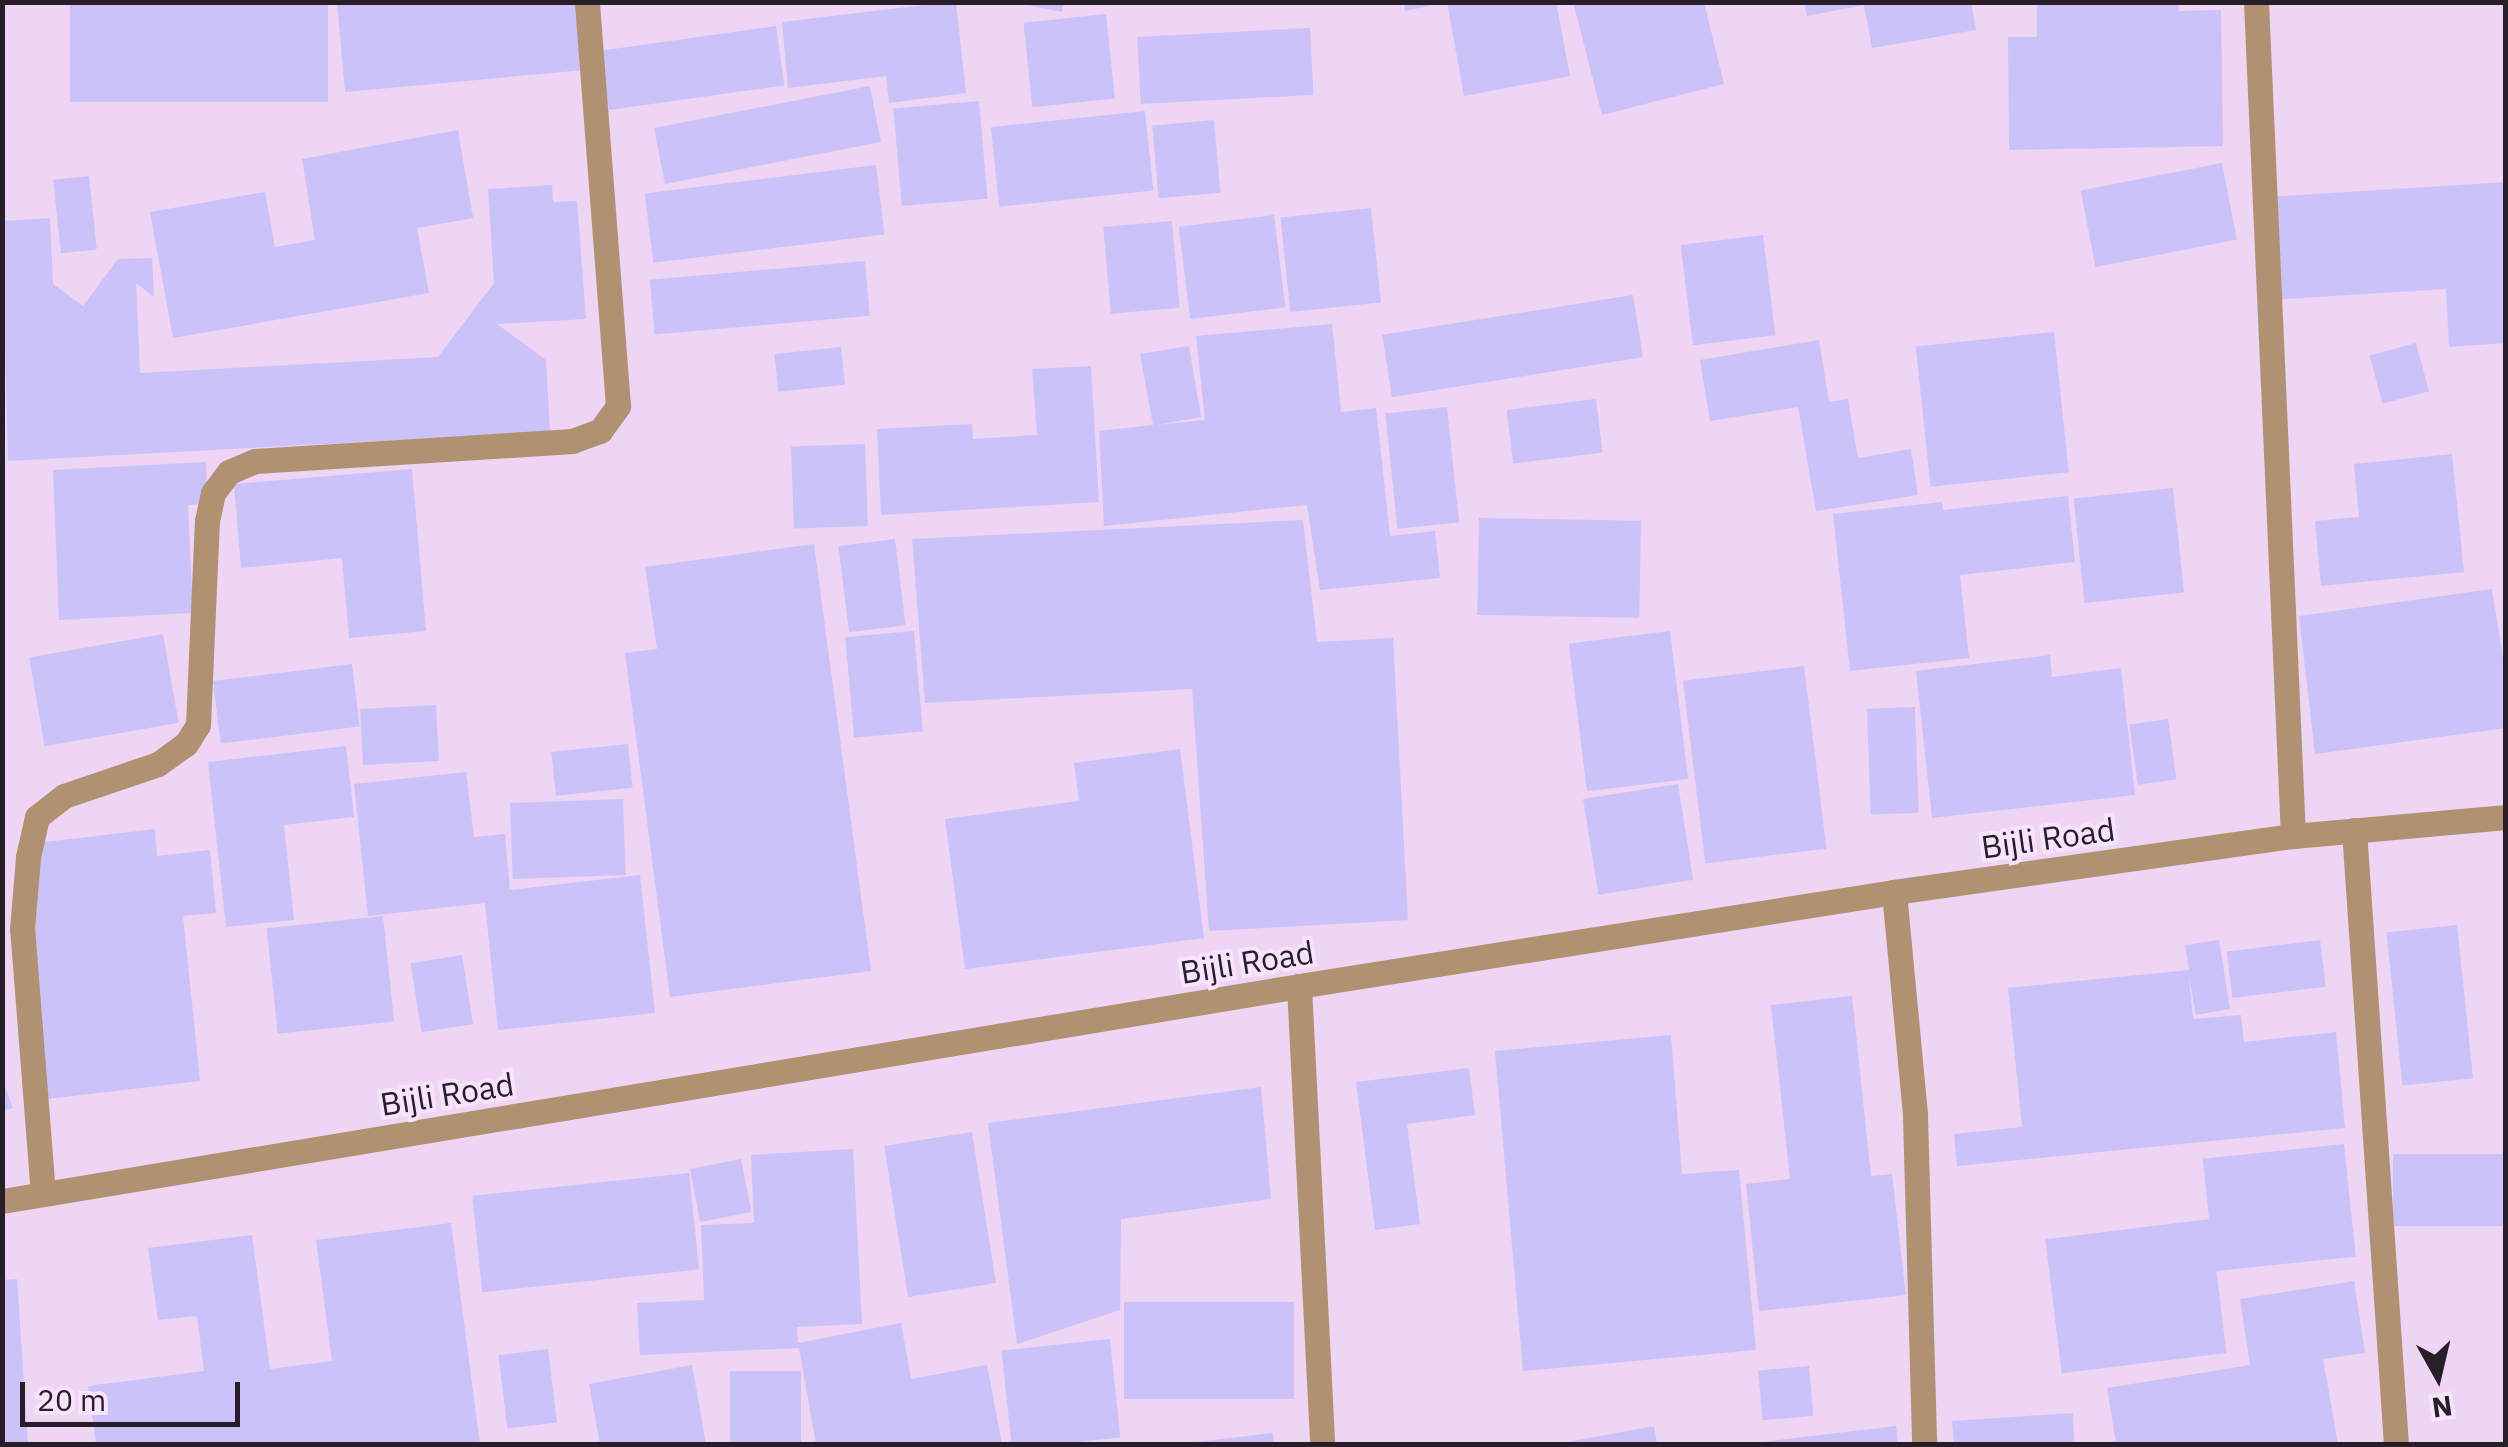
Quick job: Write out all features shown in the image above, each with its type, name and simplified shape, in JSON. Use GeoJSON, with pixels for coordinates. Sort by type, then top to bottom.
{"type":"FeatureCollection","features":[{"type":"Feature","properties":{"kind":"street"},"geometry":{"type":"LineString","coordinates":[[43,1194],[22,929],[28,857],[37,816],[64,796],[158,764],[186,744],[198,726],[207,521],[214,493],[228,472],[255,462],[572,441],[600,431],[618,406],[586,2]]}},
{"type":"Feature","properties":{"kind":"street"},"geometry":{"type":"LineString","coordinates":[[2256,2],[2293,836]]}},
{"type":"Feature","properties":{"kind":"street","name":"Bijli Road"},"geometry":{"type":"LineString","coordinates":[[2,1201],[1299,986],[1894,892],[2293,836],[2506,817]]}},
{"type":"Feature","properties":{"kind":"street"},"geometry":{"type":"LineString","coordinates":[[2354,830],[2396,1444]]}},
{"type":"Feature","properties":{"kind":"street"},"geometry":{"type":"LineString","coordinates":[[1894,892],[1915,1116],[1924,1444]]}},
{"type":"Feature","properties":{"kind":"street"},"geometry":{"type":"LineString","coordinates":[[1299,986],[1322,1444]]}},
{"type":"Feature","properties":{"kind":"building"},"geometry":{"type":"Polygon","coordinates":[[[70,2],[328,2],[328,102],[70,102],[70,2]]]}},
{"type":"Feature","properties":{"kind":"building"},"geometry":{"type":"Polygon","coordinates":[[[337,2],[581,2],[585,70],[345,92],[337,2]]]}},
{"type":"Feature","properties":{"kind":"building"},"geometry":{"type":"Polygon","coordinates":[[[956,2],[966,93],[889,103],[886,76],[788,88],[782,22],[956,2]]]}},
{"type":"Feature","properties":{"kind":"building"},"geometry":{"type":"Polygon","coordinates":[[[1013,2],[1063,2],[1062,12],[1013,2]]]}},
{"type":"Feature","properties":{"kind":"building"},"geometry":{"type":"Polygon","coordinates":[[[1404,2],[1437,2],[1438,4],[1405,11],[1404,2]]]}},
{"type":"Feature","properties":{"kind":"building"},"geometry":{"type":"Polygon","coordinates":[[[1447,2],[1556,2],[1570,76],[1464,96],[1447,2]]]}},
{"type":"Feature","properties":{"kind":"building"},"geometry":{"type":"Polygon","coordinates":[[[1573,2],[1704,2],[1724,84],[1602,115],[1573,2]]]}},
{"type":"Feature","properties":{"kind":"building"},"geometry":{"type":"Polygon","coordinates":[[[1804,2],[1971,2],[1976,30],[1872,48],[1864,5],[1807,16],[1804,2]]]}},
{"type":"Feature","properties":{"kind":"building"},"geometry":{"type":"Polygon","coordinates":[[[2037,2],[2179,2],[2179,11],[2221,10],[2223,146],[2009,150],[2008,37],[2037,37],[2037,2]]]}},
{"type":"Feature","properties":{"kind":"building"},"geometry":{"type":"Polygon","coordinates":[[[1106,14],[1115,99],[1032,107],[1023,23],[1106,14]]]}},
{"type":"Feature","properties":{"kind":"building"},"geometry":{"type":"Polygon","coordinates":[[[776,26],[784,85],[609,110],[601,51],[776,26]]]}},
{"type":"Feature","properties":{"kind":"building"},"geometry":{"type":"Polygon","coordinates":[[[1310,28],[1314,95],[1141,104],[1137,37],[1310,28]]]}},
{"type":"Feature","properties":{"kind":"building"},"geometry":{"type":"Polygon","coordinates":[[[870,86],[881,142],[665,184],[654,128],[870,86]]]}},
{"type":"Feature","properties":{"kind":"building"},"geometry":{"type":"Polygon","coordinates":[[[979,101],[988,199],[902,206],[893,108],[979,101]]]}},
{"type":"Feature","properties":{"kind":"building"},"geometry":{"type":"Polygon","coordinates":[[[1145,111],[1153,191],[999,207],[991,127],[1145,111]]]}},
{"type":"Feature","properties":{"kind":"building"},"geometry":{"type":"Polygon","coordinates":[[[1214,120],[1220,193],[1159,198],[1152,125],[1214,120]]]}},
{"type":"Feature","properties":{"kind":"building"},"geometry":{"type":"Polygon","coordinates":[[[458,130],[473,218],[417,228],[429,293],[173,338],[150,212],[265,192],[275,247],[315,240],[302,159],[458,130]]]}},
{"type":"Feature","properties":{"kind":"building"},"geometry":{"type":"Polygon","coordinates":[[[2222,163],[2237,240],[2096,267],[2081,190],[2222,163]]]}},
{"type":"Feature","properties":{"kind":"building"},"geometry":{"type":"Polygon","coordinates":[[[876,165],[885,234],[653,263],[645,193],[876,165]]]}},
{"type":"Feature","properties":{"kind":"building"},"geometry":{"type":"Polygon","coordinates":[[[89,176],[97,250],[61,253],[53,180],[89,176]]]}},
{"type":"Feature","properties":{"kind":"building"},"geometry":{"type":"Polygon","coordinates":[[[2506,182],[2506,343],[2449,347],[2446,289],[2272,300],[2265,197],[2506,182]]]}},
{"type":"Feature","properties":{"kind":"building"},"geometry":{"type":"Polygon","coordinates":[[[552,185],[553,202],[577,201],[586,319],[497,324],[546,360],[550,432],[8,461],[2,221],[50,218],[53,284],[83,306],[118,259],[152,258],[154,297],[136,283],[140,373],[438,357],[494,283],[488,189],[552,185]]]}},
{"type":"Feature","properties":{"kind":"building"},"geometry":{"type":"Polygon","coordinates":[[[1371,208],[1381,302],[1290,312],[1280,218],[1371,208]]]}},
{"type":"Feature","properties":{"kind":"building"},"geometry":{"type":"Polygon","coordinates":[[[1274,215],[1285,307],[1190,319],[1179,227],[1274,215]]]}},
{"type":"Feature","properties":{"kind":"building"},"geometry":{"type":"Polygon","coordinates":[[[1172,221],[1180,308],[1111,314],[1103,227],[1172,221]]]}},
{"type":"Feature","properties":{"kind":"building"},"geometry":{"type":"Polygon","coordinates":[[[1763,235],[1775,335],[1693,345],[1681,245],[1763,235]]]}},
{"type":"Feature","properties":{"kind":"building"},"geometry":{"type":"Polygon","coordinates":[[[865,261],[870,316],[655,335],[650,280],[865,261]]]}},
{"type":"Feature","properties":{"kind":"building"},"geometry":{"type":"Polygon","coordinates":[[[1633,295],[1643,357],[1392,397],[1382,335],[1633,295]]]}},
{"type":"Feature","properties":{"kind":"building"},"geometry":{"type":"Polygon","coordinates":[[[1332,324],[1341,412],[1376,408],[1390,536],[1435,531],[1440,578],[1320,590],[1307,505],[1104,526],[1099,431],[1153,425],[1140,354],[1189,346],[1201,417],[1157,425],[1205,420],[1196,336],[1332,324]]]}},
{"type":"Feature","properties":{"kind":"building"},"geometry":{"type":"Polygon","coordinates":[[[2054,332],[2069,472],[1930,487],[1916,347],[2054,332]]]}},
{"type":"Feature","properties":{"kind":"building"},"geometry":{"type":"Polygon","coordinates":[[[1819,340],[1829,402],[1848,399],[1858,458],[1911,449],[1918,495],[1816,511],[1798,407],[1710,421],[1700,360],[1819,340]]]}},
{"type":"Feature","properties":{"kind":"building"},"geometry":{"type":"Polygon","coordinates":[[[2416,343],[2429,391],[2383,404],[2370,355],[2416,343]]]}},
{"type":"Feature","properties":{"kind":"building"},"geometry":{"type":"Polygon","coordinates":[[[841,347],[845,385],[778,392],[774,354],[841,347]]]}},
{"type":"Feature","properties":{"kind":"building"},"geometry":{"type":"Polygon","coordinates":[[[1091,366],[1099,502],[881,515],[877,429],[972,424],[973,439],[1037,435],[1032,369],[1091,366]]]}},
{"type":"Feature","properties":{"kind":"building"},"geometry":{"type":"Polygon","coordinates":[[[1596,399],[1603,453],[1513,464],[1507,410],[1596,399]]]}},
{"type":"Feature","properties":{"kind":"building"},"geometry":{"type":"Polygon","coordinates":[[[1447,407],[1459,522],[1397,529],[1385,413],[1447,407]]]}},
{"type":"Feature","properties":{"kind":"building"},"geometry":{"type":"Polygon","coordinates":[[[865,444],[868,526],[794,529],[791,447],[865,444]]]}},
{"type":"Feature","properties":{"kind":"building"},"geometry":{"type":"Polygon","coordinates":[[[2452,454],[2464,572],[2321,586],[2315,521],[2359,517],[2354,464],[2452,454]]]}},
{"type":"Feature","properties":{"kind":"building"},"geometry":{"type":"Polygon","coordinates":[[[206,462],[208,504],[188,505],[193,613],[59,620],[53,470],[206,462]]]}},
{"type":"Feature","properties":{"kind":"building"},"geometry":{"type":"Polygon","coordinates":[[[412,469],[426,631],[349,638],[342,558],[241,568],[234,484],[412,469]]]}},
{"type":"Feature","properties":{"kind":"building"},"geometry":{"type":"Polygon","coordinates":[[[2173,488],[2184,592],[2085,603],[2074,498],[2173,488]]]}},
{"type":"Feature","properties":{"kind":"building"},"geometry":{"type":"Polygon","coordinates":[[[2068,496],[2075,562],[1960,575],[1969,658],[1850,671],[1833,514],[1942,502],[1943,510],[2068,496]]]}},
{"type":"Feature","properties":{"kind":"building"},"geometry":{"type":"Polygon","coordinates":[[[1479,518],[1641,521],[1639,618],[1477,615],[1479,518]]]}},
{"type":"Feature","properties":{"kind":"building"},"geometry":{"type":"Polygon","coordinates":[[[1303,520],[1317,642],[1393,638],[1408,920],[1209,931],[1192,689],[925,703],[912,539],[1303,520]]]}},
{"type":"Feature","properties":{"kind":"building"},"geometry":{"type":"Polygon","coordinates":[[[895,539],[906,625],[849,632],[838,546],[895,539]]]}},
{"type":"Feature","properties":{"kind":"building"},"geometry":{"type":"Polygon","coordinates":[[[814,544],[871,971],[670,997],[625,653],[657,649],[645,567],[814,544]]]}},
{"type":"Feature","properties":{"kind":"building"},"geometry":{"type":"Polygon","coordinates":[[[2492,589],[2506,677],[2506,728],[2315,754],[2299,616],[2492,589]]]}},
{"type":"Feature","properties":{"kind":"building"},"geometry":{"type":"Polygon","coordinates":[[[914,631],[923,732],[854,738],[845,637],[914,631]]]}},
{"type":"Feature","properties":{"kind":"building"},"geometry":{"type":"Polygon","coordinates":[[[1670,631],[1688,779],[1587,791],[1569,643],[1670,631]]]}},
{"type":"Feature","properties":{"kind":"building"},"geometry":{"type":"Polygon","coordinates":[[[163,634],[179,723],[45,746],[29,658],[163,634]]]}},
{"type":"Feature","properties":{"kind":"building"},"geometry":{"type":"Polygon","coordinates":[[[2050,655],[2052,677],[2121,668],[2135,795],[1932,818],[1916,671],[2050,655]]]}},
{"type":"Feature","properties":{"kind":"building"},"geometry":{"type":"Polygon","coordinates":[[[352,664],[360,727],[221,744],[213,681],[352,664]]]}},
{"type":"Feature","properties":{"kind":"building"},"geometry":{"type":"Polygon","coordinates":[[[1804,666],[1826,849],[1705,863],[1683,681],[1804,666]]]}},
{"type":"Feature","properties":{"kind":"building"},"geometry":{"type":"Polygon","coordinates":[[[436,705],[439,761],[363,765],[360,709],[436,705]]]}},
{"type":"Feature","properties":{"kind":"building"},"geometry":{"type":"Polygon","coordinates":[[[1915,707],[1919,813],[1871,815],[1867,709],[1915,707]]]}},
{"type":"Feature","properties":{"kind":"building"},"geometry":{"type":"Polygon","coordinates":[[[2168,719],[2176,779],[2138,785],[2129,724],[2168,719]]]}},
{"type":"Feature","properties":{"kind":"building"},"geometry":{"type":"Polygon","coordinates":[[[628,744],[633,788],[556,796],[551,752],[628,744]]]}},
{"type":"Feature","properties":{"kind":"building"},"geometry":{"type":"Polygon","coordinates":[[[346,746],[354,817],[284,825],[294,920],[226,927],[208,762],[346,746]]]}},
{"type":"Feature","properties":{"kind":"building"},"geometry":{"type":"Polygon","coordinates":[[[1180,749],[1204,938],[965,969],[945,819],[1079,801],[1074,763],[1180,749]]]}},
{"type":"Feature","properties":{"kind":"building"},"geometry":{"type":"Polygon","coordinates":[[[466,772],[474,837],[505,834],[510,890],[640,875],[655,1013],[498,1030],[485,903],[368,916],[354,784],[466,772]]]}},
{"type":"Feature","properties":{"kind":"building"},"geometry":{"type":"Polygon","coordinates":[[[1678,784],[1693,880],[1598,895],[1583,799],[1678,784]]]}},
{"type":"Feature","properties":{"kind":"building"},"geometry":{"type":"Polygon","coordinates":[[[623,799],[626,875],[513,879],[510,803],[623,799]]]}},
{"type":"Feature","properties":{"kind":"building"},"geometry":{"type":"Polygon","coordinates":[[[155,829],[157,856],[210,850],[216,913],[183,916],[200,1081],[47,1099],[20,845],[155,829]]]}},
{"type":"Feature","properties":{"kind":"building"},"geometry":{"type":"Polygon","coordinates":[[[383,916],[394,1021],[278,1034],[267,928],[383,916]]]}},
{"type":"Feature","properties":{"kind":"building"},"geometry":{"type":"Polygon","coordinates":[[[2457,925],[2473,1078],[2402,1086],[2386,932],[2457,925]]]}},
{"type":"Feature","properties":{"kind":"building"},"geometry":{"type":"Polygon","coordinates":[[[2219,940],[2230,1009],[2196,1015],[2189,977],[2193,1019],[2241,1015],[2244,1042],[2336,1032],[2345,1128],[1957,1166],[1954,1134],[2022,1127],[2008,988],[2189,970],[2185,945],[2219,940]]]}},
{"type":"Feature","properties":{"kind":"building"},"geometry":{"type":"Polygon","coordinates":[[[2320,940],[2326,987],[2232,998],[2227,951],[2320,940]]]}},
{"type":"Feature","properties":{"kind":"building"},"geometry":{"type":"Polygon","coordinates":[[[462,955],[473,1024],[422,1032],[411,963],[462,955]]]}},
{"type":"Feature","properties":{"kind":"building"},"geometry":{"type":"Polygon","coordinates":[[[1852,996],[1871,1176],[1892,1174],[1906,1295],[1759,1311],[1746,1184],[1790,1179],[1771,1005],[1852,996]]]}},
{"type":"Feature","properties":{"kind":"building"},"geometry":{"type":"Polygon","coordinates":[[[1671,1035],[1682,1174],[1739,1170],[1756,1350],[1523,1371],[1495,1051],[1671,1035]]]}},
{"type":"Feature","properties":{"kind":"building"},"geometry":{"type":"Polygon","coordinates":[[[1469,1068],[1475,1115],[1407,1124],[1420,1224],[1375,1230],[1356,1082],[1469,1068]]]}},
{"type":"Feature","properties":{"kind":"building"},"geometry":{"type":"Polygon","coordinates":[[[2,1079],[13,1108],[2,1111],[2,1079]]]}},
{"type":"Feature","properties":{"kind":"building"},"geometry":{"type":"Polygon","coordinates":[[[1261,1087],[1271,1199],[1121,1219],[1120,1310],[1017,1344],[988,1123],[1261,1087]]]}},
{"type":"Feature","properties":{"kind":"building"},"geometry":{"type":"Polygon","coordinates":[[[972,1132],[996,1283],[908,1297],[884,1146],[972,1132]]]}},
{"type":"Feature","properties":{"kind":"building"},"geometry":{"type":"Polygon","coordinates":[[[2344,1144],[2356,1256],[2215,1271],[2203,1159],[2344,1144]]]}},
{"type":"Feature","properties":{"kind":"building"},"geometry":{"type":"Polygon","coordinates":[[[853,1149],[862,1324],[797,1327],[798,1343],[901,1323],[911,1379],[987,1365],[1002,1444],[816,1444],[799,1348],[640,1355],[637,1303],[704,1300],[701,1225],[754,1223],[751,1155],[853,1149]]]}},
{"type":"Feature","properties":{"kind":"building"},"geometry":{"type":"Polygon","coordinates":[[[2393,1154],[2506,1154],[2506,1226],[2393,1226],[2393,1154]]]}},
{"type":"Feature","properties":{"kind":"building"},"geometry":{"type":"Polygon","coordinates":[[[741,1159],[751,1212],[700,1222],[690,1169],[741,1159]]]}},
{"type":"Feature","properties":{"kind":"building"},"geometry":{"type":"Polygon","coordinates":[[[689,1173],[699,1269],[482,1292],[472,1196],[689,1173]]]}},
{"type":"Feature","properties":{"kind":"building"},"geometry":{"type":"Polygon","coordinates":[[[2210,1219],[2226,1353],[2062,1373],[2045,1239],[2210,1219]]]}},
{"type":"Feature","properties":{"kind":"building"},"geometry":{"type":"Polygon","coordinates":[[[451,1223],[480,1444],[96,1444],[88,1386],[204,1371],[197,1316],[158,1320],[148,1248],[252,1235],[270,1369],[332,1361],[316,1240],[451,1223]]]}},
{"type":"Feature","properties":{"kind":"building"},"geometry":{"type":"Polygon","coordinates":[[[17,1279],[28,1444],[2,1444],[2,1280],[17,1279]]]}},
{"type":"Feature","properties":{"kind":"building"},"geometry":{"type":"Polygon","coordinates":[[[2354,1281],[2365,1353],[2323,1359],[2338,1444],[2116,1444],[2107,1388],[2250,1365],[2240,1299],[2354,1281]]]}},
{"type":"Feature","properties":{"kind":"building"},"geometry":{"type":"Polygon","coordinates":[[[1124,1302],[1294,1302],[1294,1399],[1124,1399],[1124,1302]]]}},
{"type":"Feature","properties":{"kind":"building"},"geometry":{"type":"Polygon","coordinates":[[[1110,1339],[1120,1437],[1011,1444],[1002,1350],[1110,1339]]]}},
{"type":"Feature","properties":{"kind":"building"},"geometry":{"type":"Polygon","coordinates":[[[548,1349],[557,1422],[507,1429],[498,1355],[548,1349]]]}},
{"type":"Feature","properties":{"kind":"building"},"geometry":{"type":"Polygon","coordinates":[[[692,1365],[706,1444],[600,1444],[589,1384],[692,1365]]]}},
{"type":"Feature","properties":{"kind":"building"},"geometry":{"type":"Polygon","coordinates":[[[1809,1366],[1813,1416],[1763,1420],[1758,1370],[1809,1366]]]}},
{"type":"Feature","properties":{"kind":"building"},"geometry":{"type":"Polygon","coordinates":[[[730,1371],[801,1371],[801,1444],[730,1444],[730,1371]]]}},
{"type":"Feature","properties":{"kind":"building"},"geometry":{"type":"Polygon","coordinates":[[[2073,1413],[2074,1444],[1954,1444],[1952,1421],[2073,1413]]]}},
{"type":"Feature","properties":{"kind":"building"},"geometry":{"type":"Polygon","coordinates":[[[1654,1426],[1657,1444],[1562,1444],[1562,1443],[1654,1426]]]}},
{"type":"Feature","properties":{"kind":"building"},"geometry":{"type":"Polygon","coordinates":[[[1896,1426],[1898,1444],[1762,1444],[1762,1442],[1896,1426]]]}},
{"type":"Feature","properties":{"kind":"building"},"geometry":{"type":"Polygon","coordinates":[[[1273,1433],[1274,1444],[1196,1444],[1196,1442],[1273,1433]]]}}]}
